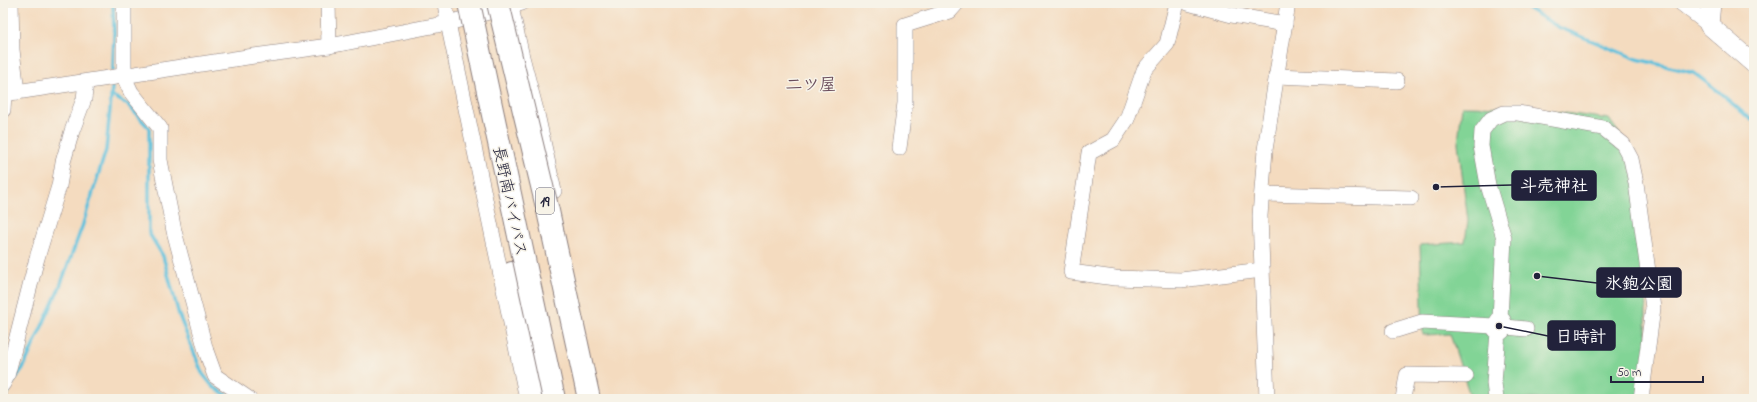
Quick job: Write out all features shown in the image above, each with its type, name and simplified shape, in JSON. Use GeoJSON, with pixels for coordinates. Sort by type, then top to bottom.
{"type":"FeatureCollection","features":[{"type":"Feature","properties":{"kind":"highway"},"geometry":{"type":"LineString","coordinates":[[462,3],[490,166],[539,399]]}},
{"type":"Feature","properties":{"kind":"highway","name":"長野南バイパス"},"geometry":{"type":"LineString","coordinates":[[469,3],[554,399]]}},
{"type":"Feature","properties":{"kind":"highway","name":"長野南バイパス"},"geometry":{"type":"LineString","coordinates":[[476,3],[508,163],[560,399]]}},
{"type":"Feature","properties":{"kind":"highway","name":"19"},"geometry":{"type":"LineString","coordinates":[[510,4],[548,211],[589,399]]}},
{"type":"Feature","properties":{"kind":"main road"},"geometry":{"type":"LineString","coordinates":[[1712,3],[1709,25],[1754,64]]}},
{"type":"Feature","properties":{"kind":"street"},"geometry":{"type":"LineString","coordinates":[[3,110],[8,94],[8,45],[11,3]]}},
{"type":"Feature","properties":{"kind":"street"},"geometry":{"type":"LineString","coordinates":[[124,3],[124,77],[131,92],[160,128],[160,160],[174,231],[206,351],[215,376],[249,399]]}},
{"type":"Feature","properties":{"kind":"street"},"geometry":{"type":"LineString","coordinates":[[328,3],[329,46]]}},
{"type":"Feature","properties":{"kind":"street"},"geometry":{"type":"LineString","coordinates":[[445,3],[528,399]]}},
{"type":"Feature","properties":{"kind":"street"},"geometry":{"type":"LineString","coordinates":[[899,148],[905,103],[905,25],[950,11],[957,3]]}},
{"type":"Feature","properties":{"kind":"street"},"geometry":{"type":"LineString","coordinates":[[1177,3],[1167,44],[1144,70],[1127,120],[1114,140],[1089,153],[1072,272],[1115,278],[1181,280],[1262,270]]}},
{"type":"Feature","properties":{"kind":"street"},"geometry":{"type":"LineString","coordinates":[[1188,3],[1233,9],[1285,24]]}},
{"type":"Feature","properties":{"kind":"street"},"geometry":{"type":"LineString","coordinates":[[1267,399],[1260,216],[1265,150],[1288,3]]}},
{"type":"Feature","properties":{"kind":"street"},"geometry":{"type":"LineString","coordinates":[[1681,3],[1709,25]]}},
{"type":"Feature","properties":{"kind":"street"},"geometry":{"type":"LineString","coordinates":[[8,94],[254,56],[329,46],[448,23],[510,4],[545,150],[599,399]]}},
{"type":"Feature","properties":{"kind":"street"},"geometry":{"type":"LineString","coordinates":[[1276,76],[1396,81]]}},
{"type":"Feature","properties":{"kind":"street"},"geometry":{"type":"LineString","coordinates":[[3,384],[7,376],[36,258],[59,186],[63,162],[84,99],[86,82]]}},
{"type":"Feature","properties":{"kind":"street"},"geometry":{"type":"LineString","coordinates":[[1496,399],[1494,383],[1500,326],[1504,238],[1488,185],[1481,146],[1482,131],[1491,119],[1504,113],[1518,113],[1603,128],[1623,144],[1631,159],[1636,183],[1653,308],[1641,399]]}},
{"type":"Feature","properties":{"kind":"street"},"geometry":{"type":"LineString","coordinates":[[1262,194],[1411,198]]}},
{"type":"Feature","properties":{"kind":"street"},"geometry":{"type":"LineString","coordinates":[[1393,330],[1422,322],[1500,326],[1526,329]]}},
{"type":"Feature","properties":{"kind":"street"},"geometry":{"type":"LineString","coordinates":[[1403,399],[1407,375],[1466,376]]}},
{"type":"Feature","properties":{"kind":"green space"},"geometry":{"type":"Polygon","coordinates":[[[1462,106],[1520,107],[1609,119],[1633,153],[1643,195],[1648,399],[1471,399],[1450,334],[1423,335],[1420,245],[1465,242],[1468,221],[1458,143],[1462,106]]]}},
{"type":"Feature","properties":{"kind":"waterway"},"geometry":{"type":"LineString","coordinates":[[113,3],[113,70]]}},
{"type":"Feature","properties":{"kind":"waterway"},"geometry":{"type":"LineString","coordinates":[[1519,3],[1558,27],[1637,59],[1694,73],[1754,121]]}},
{"type":"Feature","properties":{"kind":"waterway"},"geometry":{"type":"LineString","coordinates":[[6,399],[10,386],[23,368],[59,289],[82,227],[106,150],[112,88]]}},
{"type":"Feature","properties":{"kind":"waterway"},"geometry":{"type":"LineString","coordinates":[[111,95],[128,105],[149,128],[149,233],[163,256],[179,315],[202,373],[213,387],[234,399]]}},
{"type":"Feature","properties":{"kind":"place","name":"斗売神社"},"geometry":{"type":"Point","coordinates":[1436,187]}},
{"type":"Feature","properties":{"kind":"place","name":"氷鉋公園"},"geometry":{"type":"Point","coordinates":[1537,276]}},
{"type":"Feature","properties":{"kind":"place","name":"日時計"},"geometry":{"type":"Point","coordinates":[1499,326]}},
{"type":"Feature","properties":{"kind":"district","name":"二ツ屋"},"geometry":{"type":"Point","coordinates":[811,84]}}]}
